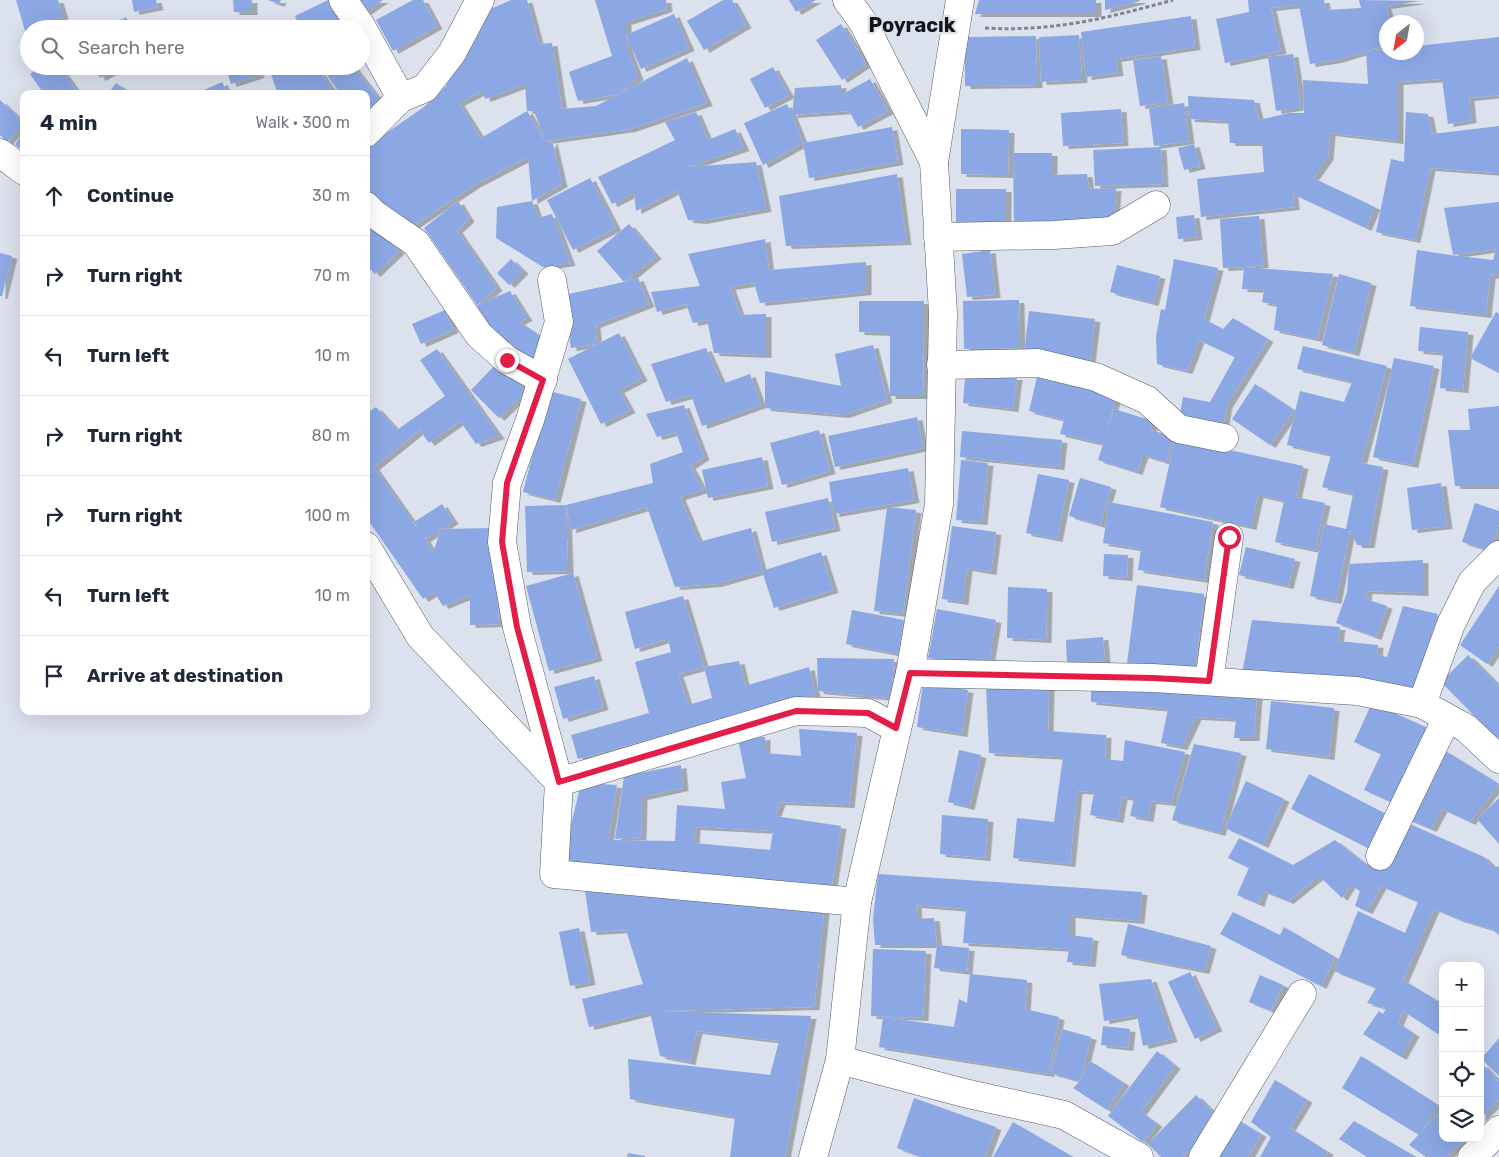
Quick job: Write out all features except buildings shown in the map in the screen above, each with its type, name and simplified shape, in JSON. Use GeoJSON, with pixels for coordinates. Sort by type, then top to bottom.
{"type":"FeatureCollection","features":[{"type":"Feature","properties":{"kind":"street"},"geometry":{"type":"LineString","coordinates":[[343,0],[357,20]]}},
{"type":"Feature","properties":{"kind":"street"},"geometry":{"type":"LineString","coordinates":[[370,129],[401,98],[425,88],[452,53],[480,0]]}},
{"type":"Feature","properties":{"kind":"street"},"geometry":{"type":"LineString","coordinates":[[847,0],[863,22],[934,162]]}},
{"type":"Feature","properties":{"kind":"street"},"geometry":{"type":"LineString","coordinates":[[813,1157],[840,1060],[857,902],[910,673],[939,504],[943,313],[934,162],[960,0]]}},
{"type":"Feature","properties":{"kind":"street"},"geometry":{"type":"LineString","coordinates":[[370,42],[401,98]]}},
{"type":"Feature","properties":{"kind":"street"},"geometry":{"type":"LineString","coordinates":[[0,153],[20,168]]}},
{"type":"Feature","properties":{"kind":"street"},"geometry":{"type":"LineString","coordinates":[[938,237],[1054,235],[1112,231],[1156,205]]}},
{"type":"Feature","properties":{"kind":"street"},"geometry":{"type":"LineString","coordinates":[[370,210],[416,243],[479,336],[507,360],[543,380]]}},
{"type":"Feature","properties":{"kind":"street"},"geometry":{"type":"LineString","coordinates":[[552,280],[559,322],[543,380],[507,483],[502,542],[517,627],[559,782],[554,874],[857,902]]}},
{"type":"Feature","properties":{"kind":"street"},"geometry":{"type":"LineString","coordinates":[[941,364],[1038,363],[1096,377],[1147,400],[1179,429],[1224,438]]}},
{"type":"Feature","properties":{"kind":"street"},"geometry":{"type":"LineString","coordinates":[[1209,681],[1229,537]]}},
{"type":"Feature","properties":{"kind":"street"},"geometry":{"type":"LineString","coordinates":[[370,553],[420,636],[559,782]]}},
{"type":"Feature","properties":{"kind":"street"},"geometry":{"type":"LineString","coordinates":[[1422,704],[1455,616],[1472,582],[1499,556]]}},
{"type":"Feature","properties":{"kind":"street"},"geometry":{"type":"LineString","coordinates":[[910,673],[1153,678],[1357,691],[1422,704],[1466,728],[1499,759]]}},
{"type":"Feature","properties":{"kind":"street"},"geometry":{"type":"LineString","coordinates":[[559,782],[796,711],[868,713],[896,728]]}},
{"type":"Feature","properties":{"kind":"street"},"geometry":{"type":"LineString","coordinates":[[1380,856],[1447,718]]}},
{"type":"Feature","properties":{"kind":"street"},"geometry":{"type":"LineString","coordinates":[[1203,1157],[1302,994]]}},
{"type":"Feature","properties":{"kind":"street"},"geometry":{"type":"LineString","coordinates":[[840,1060],[964,1093],[1064,1115],[1139,1157]]}},
{"type":"Feature","properties":{"kind":"street"},"geometry":{"type":"LineString","coordinates":[[1472,1157],[1499,1130]]}},
{"type":"Feature","properties":{"kind":"path"},"geometry":{"type":"LineString","coordinates":[[956,27],[1019,30],[1080,24],[1173,0]]}},
{"type":"Feature","properties":{"kind":"district","name":"Poyracık"},"geometry":{"type":"Point","coordinates":[912,25]}},
{"type":"Feature","properties":{"kind":"route"},"geometry":{"type":"LineString","coordinates":[[507,360],[543,380],[507,483],[502,542],[517,627],[559,782],[796,711],[868,713],[896,728],[910,673],[1153,678],[1209,681],[1229,537]]}}]}
